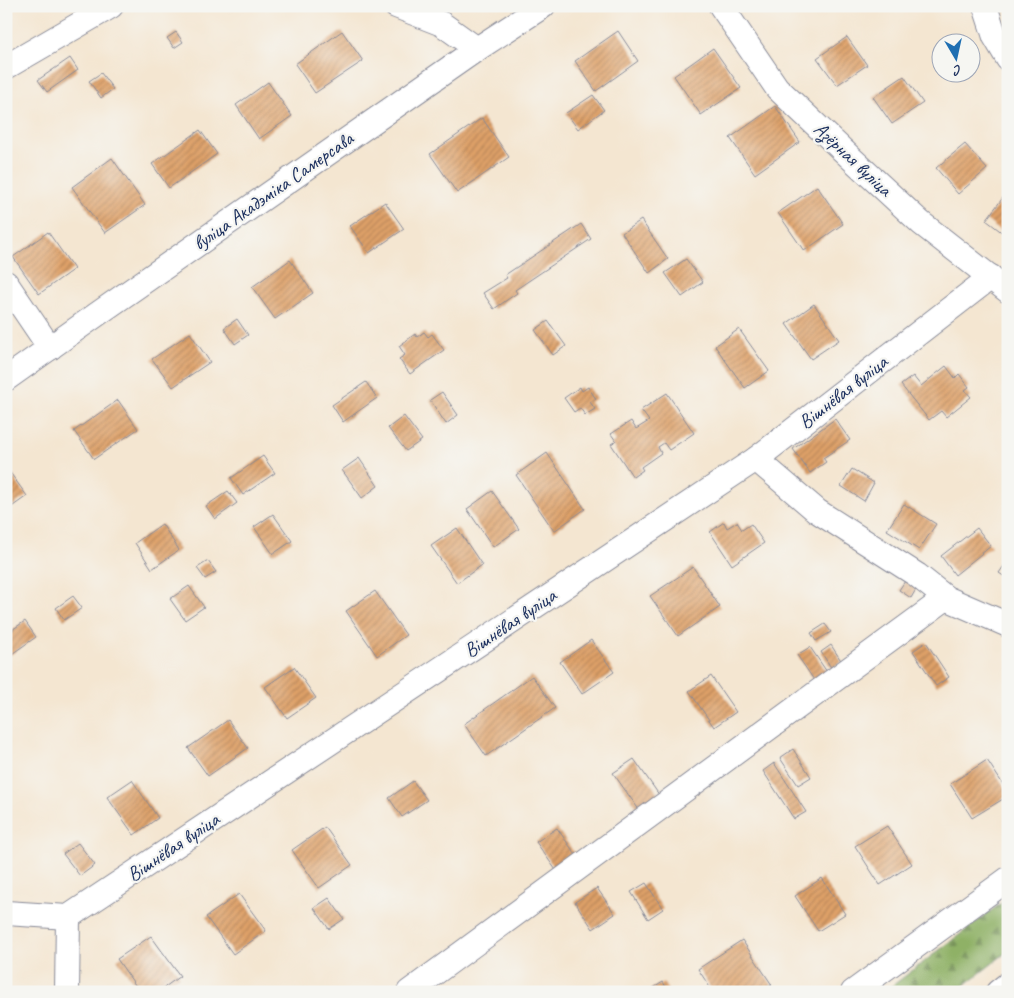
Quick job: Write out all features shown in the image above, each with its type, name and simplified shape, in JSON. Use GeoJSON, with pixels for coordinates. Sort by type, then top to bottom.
{"type":"FeatureCollection","features":[{"type":"Feature","properties":{"kind":"street"},"geometry":{"type":"LineString","coordinates":[[6,67],[110,6]]}},
{"type":"Feature","properties":{"kind":"street"},"geometry":{"type":"LineString","coordinates":[[396,6],[442,24],[477,49]]}},
{"type":"Feature","properties":{"kind":"street","name":"вуліца Акадэміка Самерсава"},"geometry":{"type":"LineString","coordinates":[[6,379],[477,49],[543,6]]}},
{"type":"Feature","properties":{"kind":"street","name":"Азёрная вуліца"},"geometry":{"type":"LineString","coordinates":[[721,6],[777,88],[921,223],[1000,284]]}},
{"type":"Feature","properties":{"kind":"street"},"geometry":{"type":"LineString","coordinates":[[984,6],[995,37],[1008,59]]}},
{"type":"Feature","properties":{"kind":"street"},"geometry":{"type":"LineString","coordinates":[[6,283],[50,348]]}},
{"type":"Feature","properties":{"kind":"street","name":"Вішнёвая вуліца"},"geometry":{"type":"LineString","coordinates":[[68,916],[756,459],[1000,284]]}},
{"type":"Feature","properties":{"kind":"street"},"geometry":{"type":"LineString","coordinates":[[756,459],[817,511],[917,575],[946,598],[1008,625]]}},
{"type":"Feature","properties":{"kind":"street"},"geometry":{"type":"LineString","coordinates":[[409,992],[946,598]]}},
{"type":"Feature","properties":{"kind":"street"},"geometry":{"type":"LineString","coordinates":[[853,992],[1008,878]]}},
{"type":"Feature","properties":{"kind":"street"},"geometry":{"type":"LineString","coordinates":[[6,913],[68,916],[67,992]]}},
{"type":"Feature","properties":{"kind":"street"},"geometry":{"type":"LineString","coordinates":[[998,992],[1008,984]]}},
{"type":"Feature","properties":{"kind":"green space"},"geometry":{"type":"Polygon","coordinates":[[[1008,898],[1008,951],[956,992],[884,992],[1008,898]]]}},
{"type":"Feature","properties":{"kind":"building"},"geometry":{"type":"Polygon","coordinates":[[[342,31],[363,61],[315,93],[295,64],[342,31]]]}},
{"type":"Feature","properties":{"kind":"building"},"geometry":{"type":"Polygon","coordinates":[[[618,31],[638,61],[596,91],[575,61],[618,31]]]}},
{"type":"Feature","properties":{"kind":"building"},"geometry":{"type":"Polygon","coordinates":[[[176,32],[183,42],[174,48],[167,38],[176,32]]]}},
{"type":"Feature","properties":{"kind":"building"},"geometry":{"type":"Polygon","coordinates":[[[847,37],[867,65],[837,85],[817,58],[847,37]]]}},
{"type":"Feature","properties":{"kind":"building"},"geometry":{"type":"Polygon","coordinates":[[[713,48],[741,88],[701,115],[674,76],[713,48]]]}},
{"type":"Feature","properties":{"kind":"building"},"geometry":{"type":"Polygon","coordinates":[[[70,58],[78,70],[47,92],[38,80],[70,58]]]}},
{"type":"Feature","properties":{"kind":"building"},"geometry":{"type":"Polygon","coordinates":[[[101,73],[113,89],[101,98],[89,81],[101,73]]]}},
{"type":"Feature","properties":{"kind":"building"},"geometry":{"type":"Polygon","coordinates":[[[904,76],[923,103],[892,124],[873,97],[904,76]]]}},
{"type":"Feature","properties":{"kind":"building"},"geometry":{"type":"Polygon","coordinates":[[[268,82],[292,116],[259,139],[236,105],[268,82]]]}},
{"type":"Feature","properties":{"kind":"building"},"geometry":{"type":"Polygon","coordinates":[[[593,95],[604,110],[578,129],[566,113],[593,95]]]}},
{"type":"Feature","properties":{"kind":"building"},"geometry":{"type":"Polygon","coordinates":[[[775,106],[800,142],[755,174],[730,138],[775,106]]]}},
{"type":"Feature","properties":{"kind":"building"},"geometry":{"type":"Polygon","coordinates":[[[482,118],[509,157],[457,193],[430,154],[482,118]]]}},
{"type":"Feature","properties":{"kind":"building"},"geometry":{"type":"Polygon","coordinates":[[[200,130],[217,154],[169,188],[152,164],[200,130]]]}},
{"type":"Feature","properties":{"kind":"building"},"geometry":{"type":"Polygon","coordinates":[[[965,144],[987,169],[958,194],[936,168],[965,144]]]}},
{"type":"Feature","properties":{"kind":"building"},"geometry":{"type":"Polygon","coordinates":[[[112,158],[145,205],[105,233],[72,187],[112,158]]]}},
{"type":"Feature","properties":{"kind":"building"},"geometry":{"type":"Polygon","coordinates":[[[817,186],[843,224],[804,251],[778,213],[817,186]]]}},
{"type":"Feature","properties":{"kind":"building"},"geometry":{"type":"Polygon","coordinates":[[[1008,191],[1008,237],[986,220],[1008,191]]]}},
{"type":"Feature","properties":{"kind":"building"},"geometry":{"type":"Polygon","coordinates":[[[385,202],[404,229],[369,253],[350,226],[385,202]]]}},
{"type":"Feature","properties":{"kind":"building"},"geometry":{"type":"Polygon","coordinates":[[[641,220],[668,259],[649,273],[622,233],[641,220]]]}},
{"type":"Feature","properties":{"kind":"building"},"geometry":{"type":"Polygon","coordinates":[[[581,224],[591,239],[515,290],[517,293],[494,309],[483,293],[507,278],[505,275],[581,224]]]}},
{"type":"Feature","properties":{"kind":"building"},"geometry":{"type":"Polygon","coordinates":[[[48,232],[74,269],[39,294],[13,257],[48,232]]]}},
{"type":"Feature","properties":{"kind":"building"},"geometry":{"type":"Polygon","coordinates":[[[686,259],[703,282],[682,297],[665,273],[686,259]]]}},
{"type":"Feature","properties":{"kind":"building"},"geometry":{"type":"Polygon","coordinates":[[[290,260],[313,293],[275,319],[252,287],[290,260]]]}},
{"type":"Feature","properties":{"kind":"building"},"geometry":{"type":"Polygon","coordinates":[[[814,304],[839,340],[811,359],[786,324],[814,304]]]}},
{"type":"Feature","properties":{"kind":"building"},"geometry":{"type":"Polygon","coordinates":[[[237,319],[248,335],[235,344],[224,328],[237,319]]]}},
{"type":"Feature","properties":{"kind":"building"},"geometry":{"type":"Polygon","coordinates":[[[548,321],[566,346],[553,355],[535,330],[548,321]]]}},
{"type":"Feature","properties":{"kind":"building"},"geometry":{"type":"Polygon","coordinates":[[[739,329],[769,371],[745,388],[715,346],[739,329]]]}},
{"type":"Feature","properties":{"kind":"building"},"geometry":{"type":"Polygon","coordinates":[[[424,332],[428,337],[432,334],[444,350],[410,374],[399,359],[405,355],[399,346],[415,334],[417,337],[424,332]]]}},
{"type":"Feature","properties":{"kind":"building"},"geometry":{"type":"Polygon","coordinates":[[[190,333],[210,362],[173,387],[152,359],[190,333]]]}},
{"type":"Feature","properties":{"kind":"building"},"geometry":{"type":"Polygon","coordinates":[[[946,366],[955,378],[959,374],[969,387],[965,390],[971,397],[946,417],[941,411],[929,420],[901,385],[913,376],[921,386],[946,366]]]}},
{"type":"Feature","properties":{"kind":"building"},"geometry":{"type":"Polygon","coordinates":[[[366,382],[377,398],[343,422],[332,405],[366,382]]]}},
{"type":"Feature","properties":{"kind":"building"},"geometry":{"type":"Polygon","coordinates":[[[580,387],[582,391],[588,387],[596,399],[590,402],[595,409],[585,415],[580,408],[574,412],[564,398],[580,387]]]}},
{"type":"Feature","properties":{"kind":"building"},"geometry":{"type":"Polygon","coordinates":[[[442,392],[458,415],[446,424],[430,400],[442,392]]]}},
{"type":"Feature","properties":{"kind":"building"},"geometry":{"type":"Polygon","coordinates":[[[667,393],[694,433],[669,450],[664,443],[658,447],[661,453],[641,467],[643,470],[633,477],[611,444],[616,441],[611,434],[631,421],[636,429],[649,421],[641,410],[667,393]]]}},
{"type":"Feature","properties":{"kind":"building"},"geometry":{"type":"Polygon","coordinates":[[[118,400],[138,429],[94,459],[74,431],[118,400]]]}},
{"type":"Feature","properties":{"kind":"building"},"geometry":{"type":"Polygon","coordinates":[[[404,416],[422,440],[406,451],[388,428],[404,416]]]}},
{"type":"Feature","properties":{"kind":"building"},"geometry":{"type":"Polygon","coordinates":[[[835,419],[850,440],[823,458],[826,462],[810,473],[793,449],[835,419]]]}},
{"type":"Feature","properties":{"kind":"building"},"geometry":{"type":"Polygon","coordinates":[[[547,453],[585,509],[554,531],[516,475],[547,453]]]}},
{"type":"Feature","properties":{"kind":"building"},"geometry":{"type":"Polygon","coordinates":[[[263,456],[275,473],[243,495],[231,478],[263,456]]]}},
{"type":"Feature","properties":{"kind":"building"},"geometry":{"type":"Polygon","coordinates":[[[359,458],[378,486],[362,498],[342,470],[359,458]]]}},
{"type":"Feature","properties":{"kind":"building"},"geometry":{"type":"Polygon","coordinates":[[[6,467],[27,496],[6,511],[6,467]]]}},
{"type":"Feature","properties":{"kind":"building"},"geometry":{"type":"Polygon","coordinates":[[[852,469],[874,483],[864,501],[841,486],[852,469]]]}},
{"type":"Feature","properties":{"kind":"building"},"geometry":{"type":"Polygon","coordinates":[[[228,491],[237,503],[215,519],[206,506],[228,491]]]}},
{"type":"Feature","properties":{"kind":"building"},"geometry":{"type":"Polygon","coordinates":[[[492,491],[519,529],[493,547],[467,509],[492,491]]]}},
{"type":"Feature","properties":{"kind":"building"},"geometry":{"type":"Polygon","coordinates":[[[904,504],[936,524],[919,550],[887,530],[904,504]]]}},
{"type":"Feature","properties":{"kind":"building"},"geometry":{"type":"Polygon","coordinates":[[[273,514],[292,541],[273,554],[254,527],[273,514]]]}},
{"type":"Feature","properties":{"kind":"building"},"geometry":{"type":"Polygon","coordinates":[[[724,522],[727,528],[737,522],[742,530],[751,524],[764,543],[732,565],[710,532],[724,522]]]}},
{"type":"Feature","properties":{"kind":"building"},"geometry":{"type":"Polygon","coordinates":[[[162,524],[179,550],[152,569],[135,543],[162,524]]]}},
{"type":"Feature","properties":{"kind":"building"},"geometry":{"type":"Polygon","coordinates":[[[457,528],[482,565],[457,583],[431,546],[457,528]]]}},
{"type":"Feature","properties":{"kind":"building"},"geometry":{"type":"Polygon","coordinates":[[[977,528],[991,546],[955,575],[941,556],[977,528]]]}},
{"type":"Feature","properties":{"kind":"building"},"geometry":{"type":"Polygon","coordinates":[[[1008,560],[1008,579],[999,573],[1008,560]]]}},
{"type":"Feature","properties":{"kind":"building"},"geometry":{"type":"Polygon","coordinates":[[[208,561],[216,572],[205,579],[197,568],[208,561]]]}},
{"type":"Feature","properties":{"kind":"building"},"geometry":{"type":"Polygon","coordinates":[[[693,567],[720,607],[678,636],[650,596],[693,567]]]}},
{"type":"Feature","properties":{"kind":"building"},"geometry":{"type":"Polygon","coordinates":[[[907,578],[919,584],[911,598],[899,590],[907,578]]]}},
{"type":"Feature","properties":{"kind":"building"},"geometry":{"type":"Polygon","coordinates":[[[189,586],[204,607],[185,620],[170,599],[189,586]]]}},
{"type":"Feature","properties":{"kind":"building"},"geometry":{"type":"Polygon","coordinates":[[[375,591],[406,635],[377,656],[346,611],[375,591]]]}},
{"type":"Feature","properties":{"kind":"building"},"geometry":{"type":"Polygon","coordinates":[[[73,596],[82,608],[64,620],[56,608],[73,596]]]}},
{"type":"Feature","properties":{"kind":"building"},"geometry":{"type":"Polygon","coordinates":[[[25,621],[36,637],[6,658],[6,634],[25,621]]]}},
{"type":"Feature","properties":{"kind":"building"},"geometry":{"type":"Polygon","coordinates":[[[825,624],[831,632],[816,641],[811,633],[825,624]]]}},
{"type":"Feature","properties":{"kind":"building"},"geometry":{"type":"Polygon","coordinates":[[[591,640],[614,672],[582,694],[560,662],[591,640]]]}},
{"type":"Feature","properties":{"kind":"building"},"geometry":{"type":"Polygon","coordinates":[[[926,642],[949,677],[936,686],[913,651],[926,642]]]}},
{"type":"Feature","properties":{"kind":"building"},"geometry":{"type":"Polygon","coordinates":[[[831,645],[842,662],[832,669],[821,652],[831,645]]]}},
{"type":"Feature","properties":{"kind":"building"},"geometry":{"type":"Polygon","coordinates":[[[810,647],[827,672],[814,680],[797,655],[810,647]]]}},
{"type":"Feature","properties":{"kind":"building"},"geometry":{"type":"Polygon","coordinates":[[[294,667],[316,698],[287,718],[265,687],[294,667]]]}},
{"type":"Feature","properties":{"kind":"building"},"geometry":{"type":"Polygon","coordinates":[[[532,676],[555,708],[486,756],[464,724],[532,676]]]}},
{"type":"Feature","properties":{"kind":"building"},"geometry":{"type":"Polygon","coordinates":[[[711,676],[736,712],[714,727],[689,691],[711,676]]]}},
{"type":"Feature","properties":{"kind":"building"},"geometry":{"type":"Polygon","coordinates":[[[228,720],[248,748],[208,776],[188,748],[228,720]]]}},
{"type":"Feature","properties":{"kind":"building"},"geometry":{"type":"Polygon","coordinates":[[[793,749],[811,777],[798,785],[780,758],[793,749]]]}},
{"type":"Feature","properties":{"kind":"building"},"geometry":{"type":"Polygon","coordinates":[[[634,759],[662,799],[642,814],[613,773],[634,759]]]}},
{"type":"Feature","properties":{"kind":"building"},"geometry":{"type":"Polygon","coordinates":[[[987,760],[1008,792],[1008,796],[972,818],[950,784],[987,760]]]}},
{"type":"Feature","properties":{"kind":"building"},"geometry":{"type":"Polygon","coordinates":[[[774,763],[806,812],[794,819],[763,771],[774,763]]]}},
{"type":"Feature","properties":{"kind":"building"},"geometry":{"type":"Polygon","coordinates":[[[132,780],[158,818],[134,835],[107,797],[132,780]]]}},
{"type":"Feature","properties":{"kind":"building"},"geometry":{"type":"Polygon","coordinates":[[[413,781],[427,800],[402,817],[389,798],[413,781]]]}},
{"type":"Feature","properties":{"kind":"building"},"geometry":{"type":"Polygon","coordinates":[[[887,826],[912,864],[880,885],[855,846],[887,826]]]}},
{"type":"Feature","properties":{"kind":"building"},"geometry":{"type":"Polygon","coordinates":[[[325,827],[352,865],[319,888],[292,850],[325,827]]]}},
{"type":"Feature","properties":{"kind":"building"},"geometry":{"type":"Polygon","coordinates":[[[557,828],[578,858],[558,873],[536,842],[557,828]]]}},
{"type":"Feature","properties":{"kind":"building"},"geometry":{"type":"Polygon","coordinates":[[[78,843],[95,865],[80,876],[63,854],[78,843]]]}},
{"type":"Feature","properties":{"kind":"building"},"geometry":{"type":"Polygon","coordinates":[[[822,878],[845,914],[818,931],[795,896],[822,878]]]}},
{"type":"Feature","properties":{"kind":"building"},"geometry":{"type":"Polygon","coordinates":[[[646,883],[663,909],[648,919],[631,892],[646,883]]]}},
{"type":"Feature","properties":{"kind":"building"},"geometry":{"type":"Polygon","coordinates":[[[597,888],[615,914],[593,929],[575,902],[597,888]]]}},
{"type":"Feature","properties":{"kind":"building"},"geometry":{"type":"Polygon","coordinates":[[[239,894],[266,931],[233,954],[206,917],[239,894]]]}},
{"type":"Feature","properties":{"kind":"building"},"geometry":{"type":"Polygon","coordinates":[[[329,898],[344,919],[329,929],[314,908],[329,898]]]}},
{"type":"Feature","properties":{"kind":"building"},"geometry":{"type":"Polygon","coordinates":[[[151,936],[180,976],[158,992],[140,992],[117,959],[151,936]]]}},
{"type":"Feature","properties":{"kind":"building"},"geometry":{"type":"Polygon","coordinates":[[[742,940],[772,985],[761,992],[713,992],[698,969],[742,940]]]}},
{"type":"Feature","properties":{"kind":"building"},"geometry":{"type":"Polygon","coordinates":[[[663,982],[669,992],[647,992],[663,982]]]}}]}
